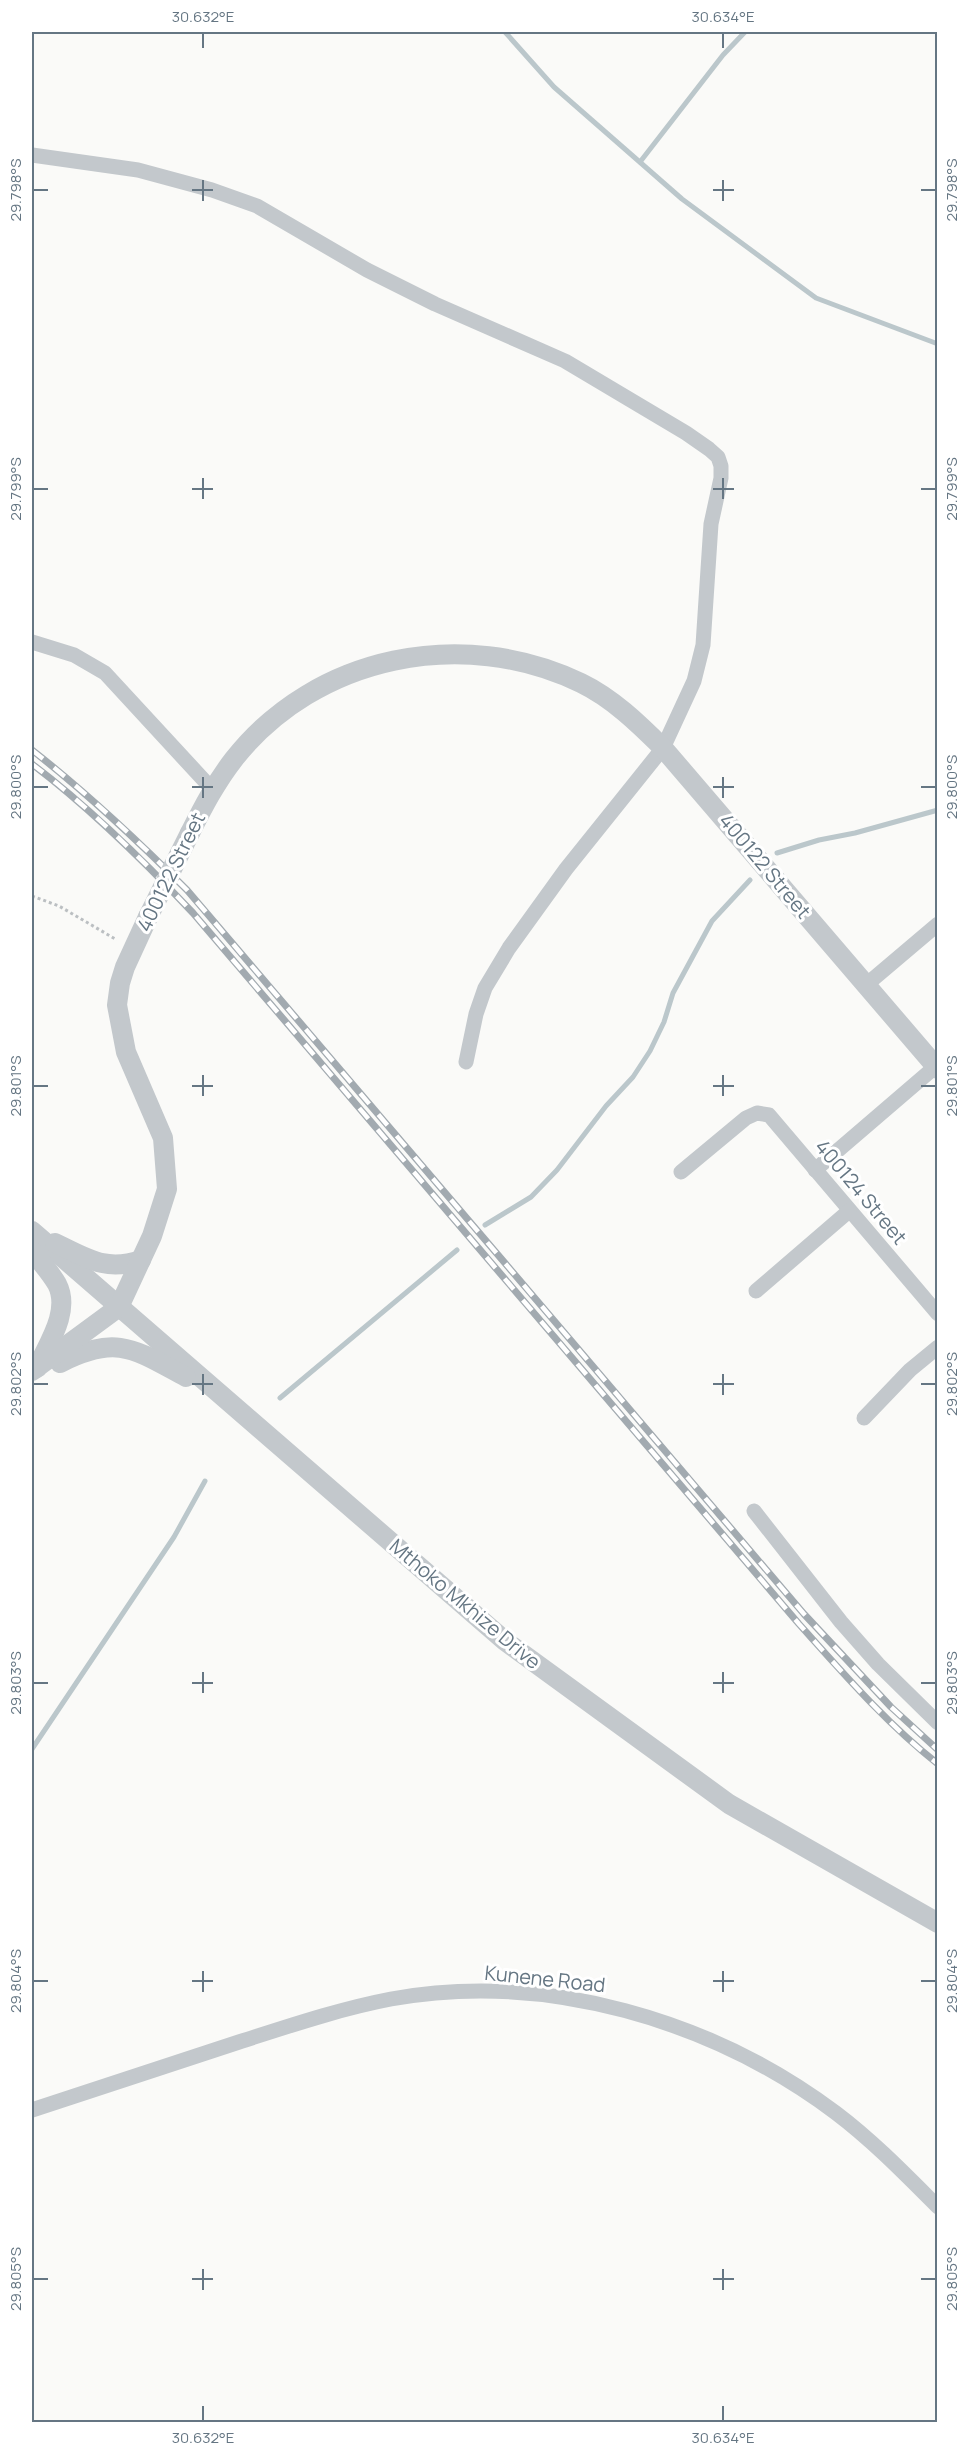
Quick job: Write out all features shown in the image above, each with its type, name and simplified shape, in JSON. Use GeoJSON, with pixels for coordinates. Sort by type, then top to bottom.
{"type":"FeatureCollection","features":[{"type":"Feature","properties":{"kind":"street"},"geometry":{"type":"LineString","coordinates":[[32,155],[138,170],[212,190],[257,206],[367,270],[435,304],[565,361],[710,449],[717,457],[721,466],[721,478],[711,524],[704,645],[694,681],[663,748],[566,868],[509,948],[485,988],[476,1014],[466,1062]]}},
{"type":"Feature","properties":{"kind":"street"},"geometry":{"type":"LineString","coordinates":[[32,642],[74,655],[105,673],[212,789]]}},
{"type":"Feature","properties":{"kind":"street","name":"400122 Street"},"geometry":{"type":"LineString","coordinates":[[119,1307],[161,1212],[167,1189],[163,1138],[126,1052],[119,1023],[117,1005],[120,982],[148,917],[212,789],[235,758],[264,727],[294,702],[334,680],[372,665],[406,657],[428,655],[487,656],[549,669],[583,684],[616,706],[663,748],[936,1068]]}},
{"type":"Feature","properties":{"kind":"street"},"geometry":{"type":"LineString","coordinates":[[866,985],[938,924]]}},
{"type":"Feature","properties":{"kind":"street"},"geometry":{"type":"LineString","coordinates":[[815,1170],[936,1068]]}},
{"type":"Feature","properties":{"kind":"street","name":"400124 Street"},"geometry":{"type":"LineString","coordinates":[[681,1172],[746,1118],[757,1113],[769,1115],[938,1314]]}},
{"type":"Feature","properties":{"kind":"street"},"geometry":{"type":"LineString","coordinates":[[756,1291],[849,1211]]}},
{"type":"Feature","properties":{"kind":"street"},"geometry":{"type":"LineString","coordinates":[[32,1231],[106,1265],[128,1264],[141,1260]]}},
{"type":"Feature","properties":{"kind":"street","name":"Mthoko Mkhize Drive"},"geometry":{"type":"LineString","coordinates":[[32,1231],[217,1394],[505,1641],[729,1803],[938,1923]]}},
{"type":"Feature","properties":{"kind":"street"},"geometry":{"type":"LineString","coordinates":[[32,1251],[58,1286],[61,1296],[61,1310],[57,1324],[33,1372]]}},
{"type":"Feature","properties":{"kind":"street"},"geometry":{"type":"LineString","coordinates":[[33,1372],[119,1307]]}},
{"type":"Feature","properties":{"kind":"street"},"geometry":{"type":"LineString","coordinates":[[33,1372],[84,1352],[117,1346],[145,1355],[217,1394]]}},
{"type":"Feature","properties":{"kind":"street"},"geometry":{"type":"LineString","coordinates":[[864,1418],[910,1370],[938,1347]]}},
{"type":"Feature","properties":{"kind":"street"},"geometry":{"type":"LineString","coordinates":[[754,1511],[841,1622],[938,1723]]}},
{"type":"Feature","properties":{"kind":"street","name":"Kunene Road"},"geometry":{"type":"LineString","coordinates":[[32,2110],[336,2011],[394,1999],[454,1993],[511,1992],[614,2008],[666,2024],[726,2047],[783,2078],[835,2112],[885,2153],[938,2207]]}},
{"type":"Feature","properties":{"kind":"path"},"geometry":{"type":"LineString","coordinates":[[32,896],[59,906],[134,950]]}},
{"type":"Feature","properties":{"kind":"waterway"},"geometry":{"type":"LineString","coordinates":[[505,32],[554,87],[682,199],[816,298],[938,344]]}},
{"type":"Feature","properties":{"kind":"waterway"},"geometry":{"type":"LineString","coordinates":[[640,162],[723,55],[745,32]]}},
{"type":"Feature","properties":{"kind":"waterway"},"geometry":{"type":"LineString","coordinates":[[777,853],[938,810]]}},
{"type":"Feature","properties":{"kind":"waterway"},"geometry":{"type":"LineString","coordinates":[[485,1225],[531,1197],[557,1170],[606,1106],[633,1077],[650,1051],[664,1022],[673,993],[712,921],[750,880]]}},
{"type":"Feature","properties":{"kind":"waterway"},"geometry":{"type":"LineString","coordinates":[[280,1398],[457,1250]]}},
{"type":"Feature","properties":{"kind":"waterway"},"geometry":{"type":"LineString","coordinates":[[32,1749],[174,1537],[205,1481]]}},
{"type":"Feature","properties":{"kind":"railway"},"geometry":{"type":"LineString","coordinates":[[32,750],[111,817],[187,890],[804,1614],[891,1707],[938,1750]]}},
{"type":"Feature","properties":{"kind":"railway"},"geometry":{"type":"LineString","coordinates":[[32,764],[115,835],[193,913],[799,1624],[883,1715],[938,1764]]}}]}
